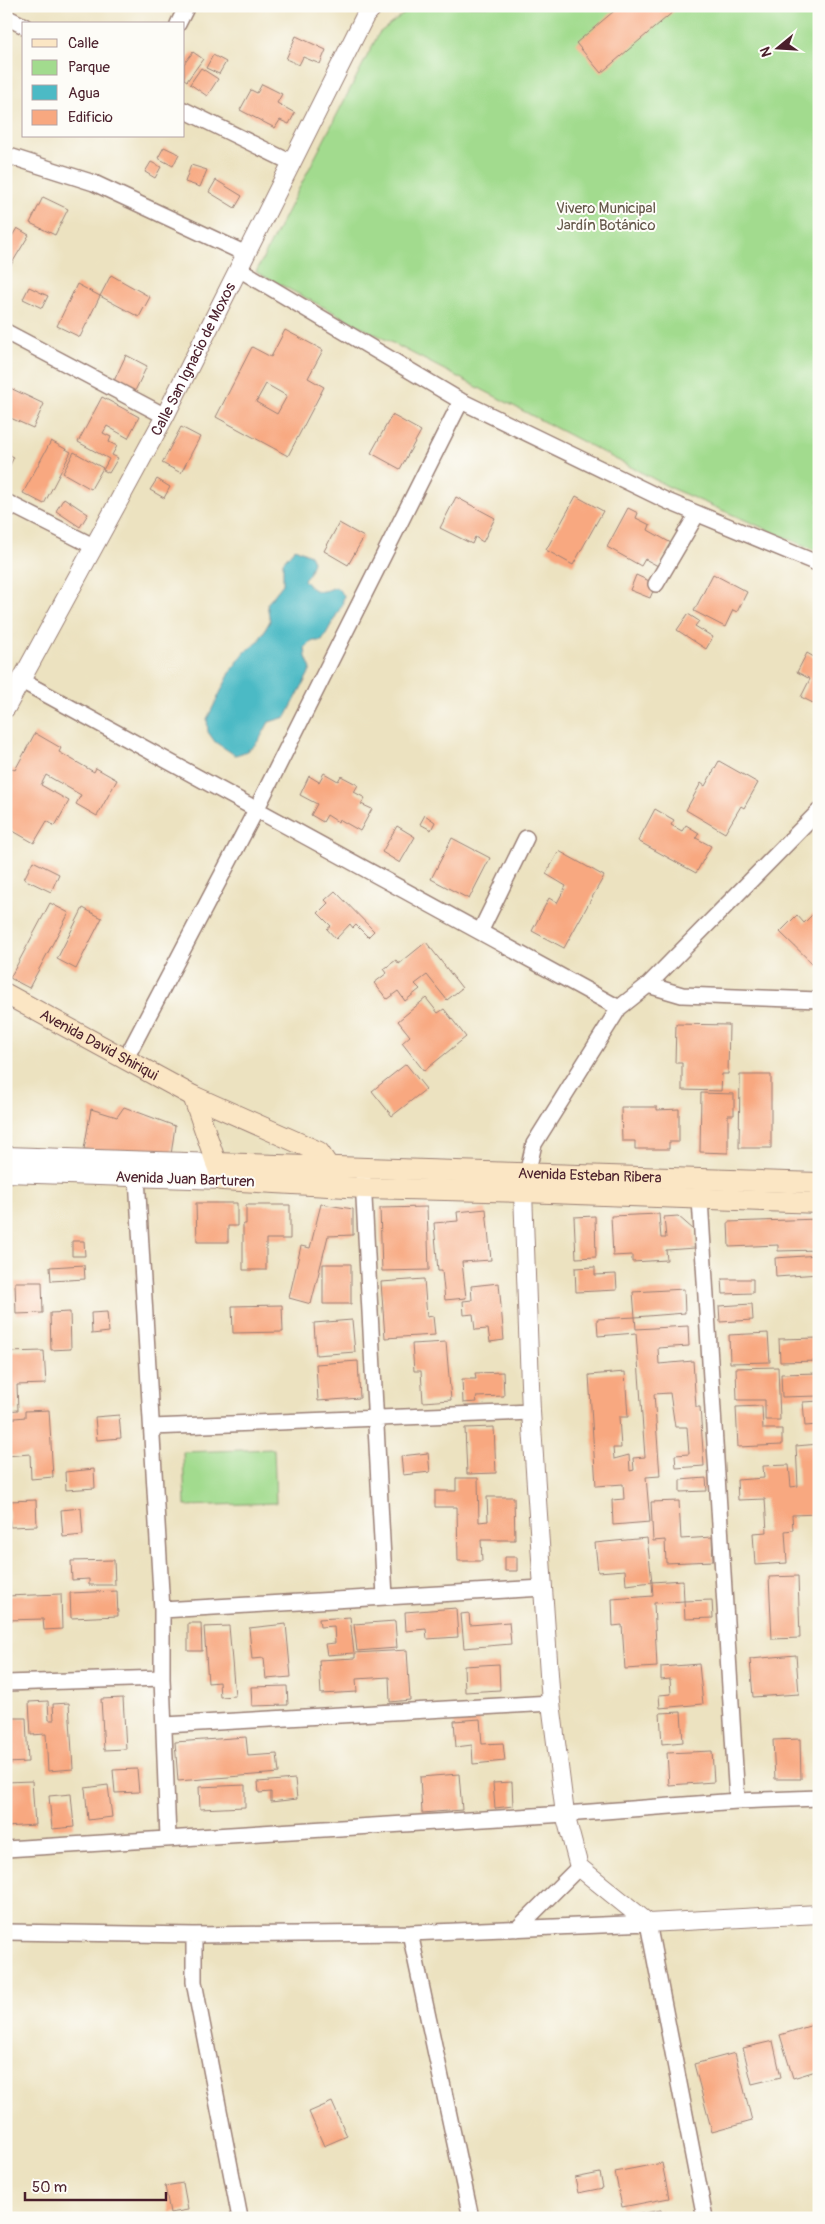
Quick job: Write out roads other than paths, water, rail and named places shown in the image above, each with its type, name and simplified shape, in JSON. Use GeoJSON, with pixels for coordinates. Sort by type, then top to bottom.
{"type":"FeatureCollection","features":[{"type":"Feature","properties":{"kind":"main road","name":"Avenida David Shiriqui"},"geometry":{"type":"LineString","coordinates":[[6,994],[193,1096],[319,1152],[328,1176]]}},
{"type":"Feature","properties":{"kind":"main road"},"geometry":{"type":"LineString","coordinates":[[193,1096],[219,1172]]}},
{"type":"Feature","properties":{"kind":"main road","name":"Avenida Esteban Ribera"},"geometry":{"type":"LineString","coordinates":[[361,1168],[700,1199],[819,1203]]}},
{"type":"Feature","properties":{"kind":"main road","name":"Avenida Juan Barturen"},"geometry":{"type":"LineString","coordinates":[[219,1172],[328,1176],[361,1168]]}},
{"type":"Feature","properties":{"kind":"main road","name":"Avenida Juan Barturen"},"geometry":{"type":"LineString","coordinates":[[328,1176],[364,1188]]}},
{"type":"Feature","properties":{"kind":"main road","name":"Avenida Esteban Ribera"},"geometry":{"type":"LineString","coordinates":[[364,1188],[525,1183],[819,1183]]}},
{"type":"Feature","properties":{"kind":"street"},"geometry":{"type":"LineString","coordinates":[[179,22],[187,6]]}},
{"type":"Feature","properties":{"kind":"street","name":"Calle San Ignacio de Moxos"},"geometry":{"type":"LineString","coordinates":[[6,708],[165,416],[365,16],[374,6]]}},
{"type":"Feature","properties":{"kind":"street"},"geometry":{"type":"LineString","coordinates":[[6,17],[22,25]]}},
{"type":"Feature","properties":{"kind":"street"},"geometry":{"type":"LineString","coordinates":[[185,110],[292,163]]}},
{"type":"Feature","properties":{"kind":"street"},"geometry":{"type":"LineString","coordinates":[[6,154],[94,183],[243,261],[461,401],[667,501],[819,564]]}},
{"type":"Feature","properties":{"kind":"street"},"geometry":{"type":"LineString","coordinates":[[6,332],[165,416]]}},
{"type":"Feature","properties":{"kind":"street"},"geometry":{"type":"LineString","coordinates":[[125,1060],[256,810],[461,401]]}},
{"type":"Feature","properties":{"kind":"street"},"geometry":{"type":"LineString","coordinates":[[6,502],[93,546]]}},
{"type":"Feature","properties":{"kind":"street"},"geometry":{"type":"LineString","coordinates":[[656,584],[697,514]]}},
{"type":"Feature","properties":{"kind":"street"},"geometry":{"type":"LineString","coordinates":[[20,680],[619,1008]]}},
{"type":"Feature","properties":{"kind":"street"},"geometry":{"type":"LineString","coordinates":[[705,2218],[648,1924],[579,1867],[565,1814],[551,1704],[531,1412],[525,1183],[534,1144],[619,1008],[648,985],[819,811]]}},
{"type":"Feature","properties":{"kind":"street"},"geometry":{"type":"LineString","coordinates":[[480,932],[526,838]]}},
{"type":"Feature","properties":{"kind":"street"},"geometry":{"type":"LineString","coordinates":[[648,985],[682,995],[819,1000]]}},
{"type":"Feature","properties":{"kind":"street","name":"Avenida Juan Barturen"},"geometry":{"type":"LineString","coordinates":[[6,1156],[219,1172]]}},
{"type":"Feature","properties":{"kind":"street"},"geometry":{"type":"LineString","coordinates":[[361,1168],[364,1188],[374,1417],[385,1597]]}},
{"type":"Feature","properties":{"kind":"street","name":"Avenida Juan Barturen"},"geometry":{"type":"LineString","coordinates":[[6,1173],[136,1178],[219,1172]]}},
{"type":"Feature","properties":{"kind":"street"},"geometry":{"type":"LineString","coordinates":[[136,1178],[162,1610],[162,1678],[168,1838]]}},
{"type":"Feature","properties":{"kind":"street"},"geometry":{"type":"LineString","coordinates":[[700,1199],[737,1801]]}},
{"type":"Feature","properties":{"kind":"street"},"geometry":{"type":"LineString","coordinates":[[152,1427],[531,1412]]}},
{"type":"Feature","properties":{"kind":"street"},"geometry":{"type":"LineString","coordinates":[[162,1610],[543,1588]]}},
{"type":"Feature","properties":{"kind":"street"},"geometry":{"type":"LineString","coordinates":[[6,1683],[162,1678]]}},
{"type":"Feature","properties":{"kind":"street"},"geometry":{"type":"LineString","coordinates":[[165,1725],[551,1704]]}},
{"type":"Feature","properties":{"kind":"street"},"geometry":{"type":"LineString","coordinates":[[6,1848],[565,1814],[737,1801],[819,1798]]}},
{"type":"Feature","properties":{"kind":"street"},"geometry":{"type":"LineString","coordinates":[[518,1929],[579,1867]]}},
{"type":"Feature","properties":{"kind":"street"},"geometry":{"type":"LineString","coordinates":[[6,1932],[194,1935],[410,1933],[648,1924],[819,1914]]}},
{"type":"Feature","properties":{"kind":"street"},"geometry":{"type":"LineString","coordinates":[[410,1933],[471,2218]]}},
{"type":"Feature","properties":{"kind":"street"},"geometry":{"type":"LineString","coordinates":[[194,1935],[194,1982],[240,2218]]}},
{"type":"Feature","properties":{"kind":"water"},"geometry":{"type":"Polygon","coordinates":[[[295,548],[310,555],[313,561],[309,574],[304,580],[311,588],[318,591],[336,587],[344,595],[342,605],[322,641],[313,641],[305,647],[306,657],[311,669],[286,717],[269,722],[252,747],[235,755],[215,742],[208,732],[207,719],[232,669],[245,652],[258,642],[270,621],[267,604],[283,584],[283,562],[295,548]]]}},
{"type":"Feature","properties":{"kind":"park label","name":"Vivero Municipal Jardín Botánico"},"geometry":{"type":"Point","coordinates":[606,216]}}]}
